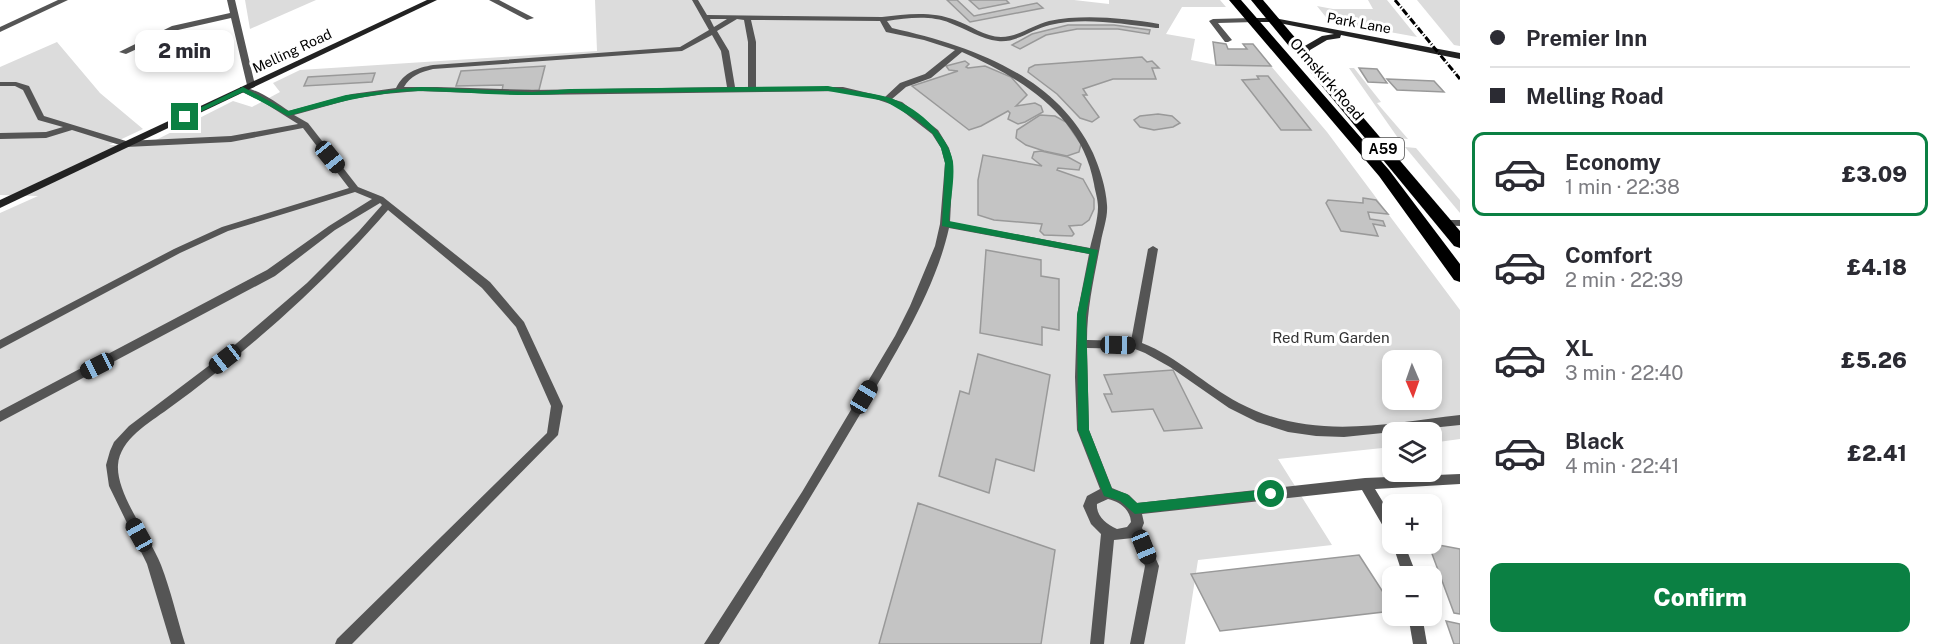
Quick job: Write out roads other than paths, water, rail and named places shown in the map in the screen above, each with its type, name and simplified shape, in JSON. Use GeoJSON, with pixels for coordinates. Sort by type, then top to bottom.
{"type":"FeatureCollection","features":[{"type":"Feature","properties":{"kind":"highway","name":"A59"},"geometry":{"type":"LineString","coordinates":[[1235,0],[1252,20]]}},
{"type":"Feature","properties":{"kind":"highway","name":"A59"},"geometry":{"type":"LineString","coordinates":[[1257,0],[1274,20]]}},
{"type":"Feature","properties":{"kind":"highway","name":"Ormskirk Road"},"geometry":{"type":"LineString","coordinates":[[1252,20],[1384,172],[1460,276]]}},
{"type":"Feature","properties":{"kind":"highway","name":"Ormskirk Road"},"geometry":{"type":"LineString","coordinates":[[1274,20],[1460,242]]}},
{"type":"Feature","properties":{"kind":"street"},"geometry":{"type":"LineString","coordinates":[[0,30],[64,0]]}},
{"type":"Feature","properties":{"kind":"street"},"geometry":{"type":"LineString","coordinates":[[231,0],[247,87]]}},
{"type":"Feature","properties":{"kind":"street","name":"Melling Road"},"geometry":{"type":"LineString","coordinates":[[0,204],[433,0]]}},
{"type":"Feature","properties":{"kind":"street"},"geometry":{"type":"LineString","coordinates":[[493,0],[530,18]]}},
{"type":"Feature","properties":{"kind":"street"},"geometry":{"type":"LineString","coordinates":[[123,52],[175,28],[233,15]]}},
{"type":"Feature","properties":{"kind":"street","name":"Park Lane"},"geometry":{"type":"LineString","coordinates":[[1252,20],[1274,20],[1460,56]]}},
{"type":"Feature","properties":{"kind":"street"},"geometry":{"type":"LineString","coordinates":[[1305,57],[1306,49],[1313,44],[1324,38],[1344,35]]}},
{"type":"Feature","properties":{"kind":"street"},"geometry":{"type":"LineString","coordinates":[[150,40],[163,48]]}},
{"type":"Feature","properties":{"kind":"lane"},"geometry":{"type":"LineString","coordinates":[[695,0],[714,30],[727,57],[731,89]]}},
{"type":"Feature","properties":{"kind":"lane"},"geometry":{"type":"LineString","coordinates":[[705,17],[882,19],[914,15],[946,19],[996,39],[1007,39],[1038,26],[1064,22],[1102,21],[1156,26]]}},
{"type":"Feature","properties":{"kind":"lane"},"geometry":{"type":"LineString","coordinates":[[399,90],[402,81],[408,75],[433,67],[682,49],[742,17]]}},
{"type":"Feature","properties":{"kind":"lane"},"geometry":{"type":"LineString","coordinates":[[742,17],[752,42],[752,88]]}},
{"type":"Feature","properties":{"kind":"lane"},"geometry":{"type":"LineString","coordinates":[[882,19],[889,30],[961,49],[1026,82],[1053,102],[1081,132],[1096,165],[1103,207],[1082,315],[1083,430],[1108,493]]}},
{"type":"Feature","properties":{"kind":"lane"},"geometry":{"type":"LineString","coordinates":[[1228,40],[1213,21],[1252,20]]}},
{"type":"Feature","properties":{"kind":"lane"},"geometry":{"type":"LineString","coordinates":[[887,99],[903,85],[928,76],[961,49]]}},
{"type":"Feature","properties":{"kind":"lane"},"geometry":{"type":"LineString","coordinates":[[0,84],[22,85],[26,88],[41,118],[126,144],[231,139],[305,125]]}},
{"type":"Feature","properties":{"kind":"lane"},"geometry":{"type":"LineString","coordinates":[[247,87],[305,125],[355,189],[384,202],[486,285],[520,325],[557,406],[552,435],[342,644]]}},
{"type":"Feature","properties":{"kind":"lane"},"geometry":{"type":"LineString","coordinates":[[288,114],[346,97],[399,90],[532,94],[570,91],[752,88],[843,89],[887,99],[919,118],[936,132],[945,148],[949,163],[945,224],[933,265],[899,338],[806,496],[711,644]]}},
{"type":"Feature","properties":{"kind":"lane"},"geometry":{"type":"LineString","coordinates":[[0,136],[46,135],[70,128]]}},
{"type":"Feature","properties":{"kind":"lane"},"geometry":{"type":"LineString","coordinates":[[0,345],[177,250],[225,229],[355,189]]}},
{"type":"Feature","properties":{"kind":"lane"},"geometry":{"type":"LineString","coordinates":[[0,417],[271,273],[332,228],[384,202]]}},
{"type":"Feature","properties":{"kind":"lane"},"geometry":{"type":"LineString","coordinates":[[178,644],[149,554],[128,516],[111,468],[114,452],[129,432],[225,359],[312,286],[353,246],[384,202]]}},
{"type":"Feature","properties":{"kind":"lane"},"geometry":{"type":"LineString","coordinates":[[1444,222],[1460,223]]}},
{"type":"Feature","properties":{"kind":"lane"},"geometry":{"type":"LineString","coordinates":[[945,224],[1095,252]]}},
{"type":"Feature","properties":{"kind":"lane"},"geometry":{"type":"LineString","coordinates":[[1136,345],[1153,249]]}},
{"type":"Feature","properties":{"kind":"lane"},"geometry":{"type":"LineString","coordinates":[[1082,344],[1136,345],[1154,351],[1235,406],[1260,419],[1286,427],[1330,434],[1460,420]]}},
{"type":"Feature","properties":{"kind":"lane"},"geometry":{"type":"LineString","coordinates":[[1135,509],[1456,476]]}},
{"type":"Feature","properties":{"kind":"lane"},"geometry":{"type":"LineString","coordinates":[[1365,484],[1382,512]]}},
{"type":"Feature","properties":{"kind":"lane"},"geometry":{"type":"LineString","coordinates":[[1136,528],[1124,535],[1108,532],[1095,521],[1090,507],[1095,496],[1108,493],[1123,497],[1135,509],[1138,516],[1136,528],[1152,566],[1137,644]]}},
{"type":"Feature","properties":{"kind":"lane"},"geometry":{"type":"LineString","coordinates":[[1097,644],[1108,532]]}},
{"type":"Feature","properties":{"kind":"lane"},"geometry":{"type":"LineString","coordinates":[[1417,626],[1420,644]]}},
{"type":"Feature","properties":{"kind":"railway"},"geometry":{"type":"LineString","coordinates":[[1395,0],[1460,79]]}},
{"type":"Feature","properties":{"kind":"park label","name":"Red Rum Garden"},"geometry":{"type":"Point","coordinates":[1331,337]}}]}
